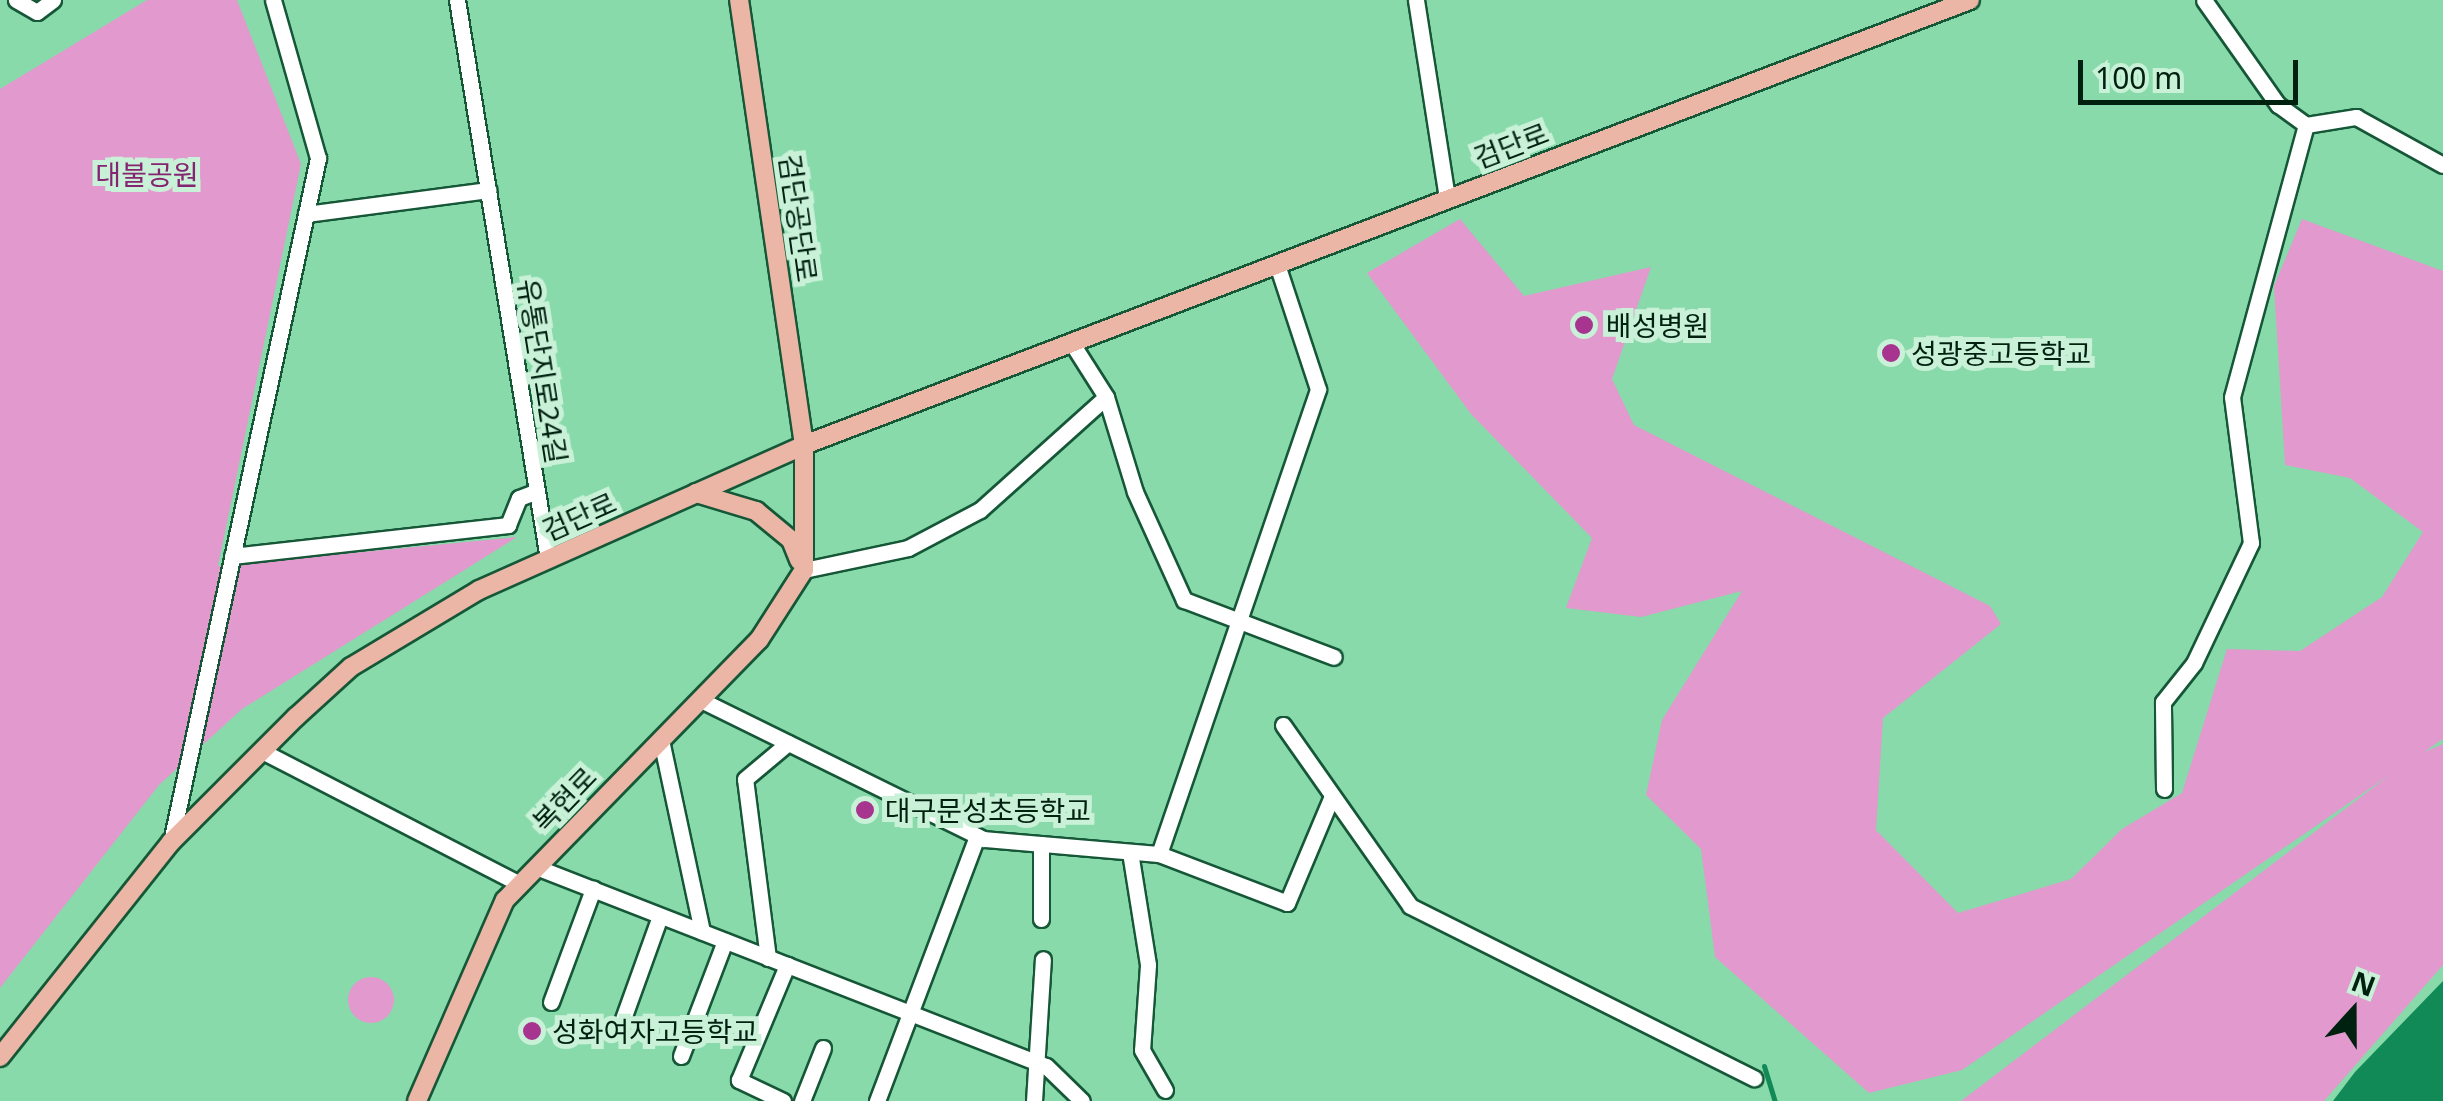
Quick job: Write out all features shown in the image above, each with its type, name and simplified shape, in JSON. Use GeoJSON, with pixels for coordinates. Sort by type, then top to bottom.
{"type":"FeatureCollection","features":[{"type":"Feature","properties":{"kind":"main road","name":"검단공단로"},"geometry":{"type":"LineString","coordinates":[[739,0],[804,444]]}},
{"type":"Feature","properties":{"kind":"main road","name":"검단로"},"geometry":{"type":"LineString","coordinates":[[0,1058],[171,842],[351,667],[548,559],[804,444],[1074,345],[1276,264],[1970,0]]}},
{"type":"Feature","properties":{"kind":"main road"},"geometry":{"type":"LineString","coordinates":[[804,444],[804,570]]}},
{"type":"Feature","properties":{"kind":"main road"},"geometry":{"type":"LineString","coordinates":[[696,493],[756,511],[791,540],[804,570]]}},
{"type":"Feature","properties":{"kind":"main road","name":"복현로"},"geometry":{"type":"LineString","coordinates":[[416,1101],[504,900],[759,640],[804,570]]}},
{"type":"Feature","properties":{"kind":"street"},"geometry":{"type":"LineString","coordinates":[[0,12],[18,2],[37,12],[54,0]]}},
{"type":"Feature","properties":{"kind":"street","name":"검단로"},"geometry":{"type":"LineString","coordinates":[[171,842],[318,158],[274,0]]}},
{"type":"Feature","properties":{"kind":"street","name":"유통단지로24길"},"geometry":{"type":"LineString","coordinates":[[457,0],[548,559]]}},
{"type":"Feature","properties":{"kind":"street"},"geometry":{"type":"LineString","coordinates":[[1416,0],[1447,200]]}},
{"type":"Feature","properties":{"kind":"street"},"geometry":{"type":"LineString","coordinates":[[2204,0],[2278,105],[2306,125],[2356,116],[2443,165]]}},
{"type":"Feature","properties":{"kind":"street"},"geometry":{"type":"LineString","coordinates":[[2164,789],[2163,702],[2194,662],[2250,543],[2232,396],[2306,125]]}},
{"type":"Feature","properties":{"kind":"street"},"geometry":{"type":"LineString","coordinates":[[306,214],[488,190]]}},
{"type":"Feature","properties":{"kind":"street"},"geometry":{"type":"LineString","coordinates":[[1160,854],[1318,389],[1276,264]]}},
{"type":"Feature","properties":{"kind":"street"},"geometry":{"type":"LineString","coordinates":[[1074,345],[1106,398],[1135,492],[1184,600],[1334,658]]}},
{"type":"Feature","properties":{"kind":"street"},"geometry":{"type":"LineString","coordinates":[[804,570],[856,566],[980,510],[1106,398]]}},
{"type":"Feature","properties":{"kind":"street","name":"검단로"},"geometry":{"type":"LineString","coordinates":[[232,556],[508,524],[519,498],[537,491]]}},
{"type":"Feature","properties":{"kind":"street"},"geometry":{"type":"LineString","coordinates":[[700,700],[977,836],[1160,854],[1288,903],[1332,796]]}},
{"type":"Feature","properties":{"kind":"street"},"geometry":{"type":"LineString","coordinates":[[1283,725],[1410,906],[1754,1078]]}},
{"type":"Feature","properties":{"kind":"street"},"geometry":{"type":"LineString","coordinates":[[661,740],[702,932]]}},
{"type":"Feature","properties":{"kind":"street"},"geometry":{"type":"LineString","coordinates":[[768,958],[745,779],[788,743]]}},
{"type":"Feature","properties":{"kind":"street"},"geometry":{"type":"LineString","coordinates":[[262,750],[520,884]]}},
{"type":"Feature","properties":{"kind":"street"},"geometry":{"type":"LineString","coordinates":[[877,1101],[977,836]]}},
{"type":"Feature","properties":{"kind":"street"},"geometry":{"type":"LineString","coordinates":[[1041,918],[1042,844]]}},
{"type":"Feature","properties":{"kind":"street"},"geometry":{"type":"LineString","coordinates":[[1130,852],[1148,966],[1142,1050],[1164,1090]]}},
{"type":"Feature","properties":{"kind":"street"},"geometry":{"type":"LineString","coordinates":[[536,867],[1035,1061],[1082,1101]]}},
{"type":"Feature","properties":{"kind":"street"},"geometry":{"type":"LineString","coordinates":[[551,1002],[592,889]]}},
{"type":"Feature","properties":{"kind":"street"},"geometry":{"type":"LineString","coordinates":[[619,1030],[660,916]]}},
{"type":"Feature","properties":{"kind":"street"},"geometry":{"type":"LineString","coordinates":[[681,1056],[724,941]]}},
{"type":"Feature","properties":{"kind":"street"},"geometry":{"type":"LineString","coordinates":[[1034,1101],[1043,959]]}},
{"type":"Feature","properties":{"kind":"street"},"geometry":{"type":"LineString","coordinates":[[782,1101],[739,1080],[788,965]]}},
{"type":"Feature","properties":{"kind":"street"},"geometry":{"type":"LineString","coordinates":[[802,1101],[823,1048]]}},
{"type":"Feature","properties":{"kind":"green space","name":"대불공원"},"geometry":{"type":"Polygon","coordinates":[[[147,0],[237,0],[301,164],[218,566],[517,537],[242,709],[159,785],[0,988],[0,89],[147,0]]]}},
{"type":"Feature","properties":{"kind":"green space"},"geometry":{"type":"Polygon","coordinates":[[[1460,219],[1524,296],[1651,267],[1612,379],[1634,425],[1990,606],[2001,624],[1883,718],[1876,830],[1958,913],[2071,879],[2122,829],[2182,793],[2227,649],[2300,651],[2382,597],[2423,532],[2350,478],[2285,465],[2274,286],[2302,219],[2443,271],[2443,739],[2424,752],[2443,744],[2443,965],[2324,1101],[1961,1101],[2391,774],[1962,1070],[1869,1093],[1715,957],[1701,849],[1646,795],[1662,720],[1742,591],[1641,617],[1566,608],[1592,538],[1471,414],[1367,273],[1460,219]]]}},
{"type":"Feature","properties":{"kind":"green space"},"geometry":{"type":"Polygon","coordinates":[[[371,977],[387,984],[394,1000],[387,1016],[371,1023],[355,1016],[348,1000],[355,984],[371,977]]]}},
{"type":"Feature","properties":{"kind":"shaded area"},"geometry":{"type":"Polygon","coordinates":[[[2443,981],[2443,1101],[2333,1101],[2355,1072],[2443,981]]]}},
{"type":"Feature","properties":{"kind":"waterway"},"geometry":{"type":"LineString","coordinates":[[1764,1066],[1775,1101]]}},
{"type":"Feature","properties":{"kind":"place","name":"배성병원"},"geometry":{"type":"Point","coordinates":[1584,325]}},
{"type":"Feature","properties":{"kind":"place","name":"성광중고등학교"},"geometry":{"type":"Point","coordinates":[1891,353]}},
{"type":"Feature","properties":{"kind":"place","name":"대구문성초등학교"},"geometry":{"type":"Point","coordinates":[865,810]}},
{"type":"Feature","properties":{"kind":"place","name":"성화여자고등학교"},"geometry":{"type":"Point","coordinates":[532,1031]}}]}
